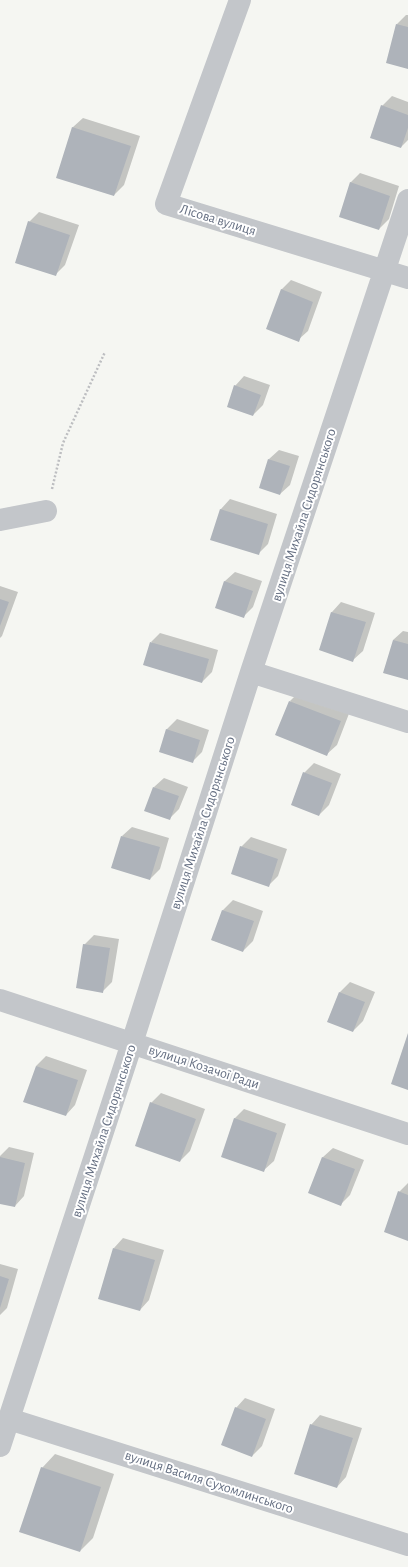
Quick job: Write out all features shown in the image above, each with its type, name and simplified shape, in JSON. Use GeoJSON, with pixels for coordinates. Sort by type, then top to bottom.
{"type":"FeatureCollection","features":[{"type":"Feature","properties":{"kind":"street","name":"Лісова вулиця"},"geometry":{"type":"LineString","coordinates":[[240,0],[166,204],[385,271]]}},
{"type":"Feature","properties":{"kind":"street","name":"вулиця Михайла Сидорянського"},"geometry":{"type":"LineString","coordinates":[[0,1446],[132,1043],[251,672],[408,200]]}},
{"type":"Feature","properties":{"kind":"street"},"geometry":{"type":"LineString","coordinates":[[385,271],[408,278]]}},
{"type":"Feature","properties":{"kind":"street"},"geometry":{"type":"LineString","coordinates":[[0,520],[46,511]]}},
{"type":"Feature","properties":{"kind":"street"},"geometry":{"type":"LineString","coordinates":[[251,672],[408,722]]}},
{"type":"Feature","properties":{"kind":"street","name":"вулиця Козачої Ради"},"geometry":{"type":"LineString","coordinates":[[0,1000],[408,1134]]}},
{"type":"Feature","properties":{"kind":"street","name":"вулиця Василя Сухомлинського"},"geometry":{"type":"LineString","coordinates":[[9,1419],[408,1545]]}},
{"type":"Feature","properties":{"kind":"path"},"geometry":{"type":"LineString","coordinates":[[46,511],[64,443],[105,352]]}},
{"type":"Feature","properties":{"kind":"building"},"geometry":{"type":"Polygon","coordinates":[[[396,24],[408,27],[408,69],[386,63],[396,24]]]}},
{"type":"Feature","properties":{"kind":"building"},"geometry":{"type":"Polygon","coordinates":[[[381,105],[408,115],[408,128],[401,148],[370,138],[381,105]]]}},
{"type":"Feature","properties":{"kind":"building"},"geometry":{"type":"Polygon","coordinates":[[[72,127],[131,146],[114,196],[56,178],[72,127]]]}},
{"type":"Feature","properties":{"kind":"building"},"geometry":{"type":"Polygon","coordinates":[[[350,182],[390,196],[379,230],[339,217],[350,182]]]}},
{"type":"Feature","properties":{"kind":"building"},"geometry":{"type":"Polygon","coordinates":[[[28,221],[70,235],[56,276],[15,263],[28,221]]]}},
{"type":"Feature","properties":{"kind":"building"},"geometry":{"type":"Polygon","coordinates":[[[281,289],[313,302],[299,342],[266,329],[281,289]]]}},
{"type":"Feature","properties":{"kind":"building"},"geometry":{"type":"Polygon","coordinates":[[[234,385],[261,395],[253,416],[227,407],[234,385]]]}},
{"type":"Feature","properties":{"kind":"building"},"geometry":{"type":"Polygon","coordinates":[[[268,459],[290,466],[280,495],[259,488],[268,459]]]}},
{"type":"Feature","properties":{"kind":"building"},"geometry":{"type":"Polygon","coordinates":[[[220,509],[268,524],[259,555],[210,540],[220,509]]]}},
{"type":"Feature","properties":{"kind":"building"},"geometry":{"type":"Polygon","coordinates":[[[224,581],[253,591],[244,618],[215,608],[224,581]]]}},
{"type":"Feature","properties":{"kind":"building"},"geometry":{"type":"Polygon","coordinates":[[[0,599],[9,602],[0,626],[0,599]]]}},
{"type":"Feature","properties":{"kind":"building"},"geometry":{"type":"Polygon","coordinates":[[[331,612],[366,622],[353,662],[319,650],[331,612]]]}},
{"type":"Feature","properties":{"kind":"building"},"geometry":{"type":"Polygon","coordinates":[[[393,640],[408,644],[408,680],[383,673],[393,640]]]}},
{"type":"Feature","properties":{"kind":"building"},"geometry":{"type":"Polygon","coordinates":[[[150,642],[209,659],[202,683],[143,665],[150,642]]]}},
{"type":"Feature","properties":{"kind":"building"},"geometry":{"type":"Polygon","coordinates":[[[289,701],[341,721],[327,756],[275,735],[289,701]]]}},
{"type":"Feature","properties":{"kind":"building"},"geometry":{"type":"Polygon","coordinates":[[[166,729],[200,740],[193,763],[159,752],[166,729]]]}},
{"type":"Feature","properties":{"kind":"building"},"geometry":{"type":"Polygon","coordinates":[[[303,772],[332,783],[319,816],[291,805],[303,772]]]}},
{"type":"Feature","properties":{"kind":"building"},"geometry":{"type":"Polygon","coordinates":[[[153,787],[179,796],[170,820],[144,811],[153,787]]]}},
{"type":"Feature","properties":{"kind":"building"},"geometry":{"type":"Polygon","coordinates":[[[121,836],[160,847],[150,880],[111,868],[121,836]]]}},
{"type":"Feature","properties":{"kind":"building"},"geometry":{"type":"Polygon","coordinates":[[[240,846],[278,859],[269,887],[231,874],[240,846]]]}},
{"type":"Feature","properties":{"kind":"building"},"geometry":{"type":"Polygon","coordinates":[[[222,910],[254,921],[243,952],[211,940],[222,910]]]}},
{"type":"Feature","properties":{"kind":"building"},"geometry":{"type":"Polygon","coordinates":[[[83,944],[110,948],[103,993],[76,988],[83,944]]]}},
{"type":"Feature","properties":{"kind":"building"},"geometry":{"type":"Polygon","coordinates":[[[339,992],[365,1002],[353,1032],[327,1022],[339,992]]]}},
{"type":"Feature","properties":{"kind":"building"},"geometry":{"type":"Polygon","coordinates":[[[408,1033],[408,1090],[391,1084],[408,1033]]]}},
{"type":"Feature","properties":{"kind":"building"},"geometry":{"type":"Polygon","coordinates":[[[36,1066],[78,1080],[66,1116],[23,1102],[36,1066]]]}},
{"type":"Feature","properties":{"kind":"building"},"geometry":{"type":"Polygon","coordinates":[[[150,1102],[196,1119],[180,1162],[135,1146],[150,1102]]]}},
{"type":"Feature","properties":{"kind":"building"},"geometry":{"type":"Polygon","coordinates":[[[234,1118],[277,1133],[264,1172],[221,1157],[234,1118]]]}},
{"type":"Feature","properties":{"kind":"building"},"geometry":{"type":"Polygon","coordinates":[[[0,1157],[25,1163],[15,1207],[0,1204],[0,1157]]]}},
{"type":"Feature","properties":{"kind":"building"},"geometry":{"type":"Polygon","coordinates":[[[322,1157],[355,1169],[341,1206],[308,1193],[322,1157]]]}},
{"type":"Feature","properties":{"kind":"building"},"geometry":{"type":"Polygon","coordinates":[[[398,1191],[408,1195],[408,1241],[384,1232],[398,1191]]]}},
{"type":"Feature","properties":{"kind":"building"},"geometry":{"type":"Polygon","coordinates":[[[113,1248],[155,1260],[140,1311],[98,1299],[113,1248]]]}},
{"type":"Feature","properties":{"kind":"building"},"geometry":{"type":"Polygon","coordinates":[[[0,1276],[9,1279],[0,1308],[0,1276]]]}},
{"type":"Feature","properties":{"kind":"building"},"geometry":{"type":"Polygon","coordinates":[[[235,1407],[266,1419],[252,1457],[221,1445],[235,1407]]]}},
{"type":"Feature","properties":{"kind":"building"},"geometry":{"type":"Polygon","coordinates":[[[310,1424],[353,1438],[337,1488],[294,1474],[310,1424]]]}},
{"type":"Feature","properties":{"kind":"building"},"geometry":{"type":"Polygon","coordinates":[[[41,1467],[101,1487],[80,1552],[19,1532],[41,1467]]]}}]}
